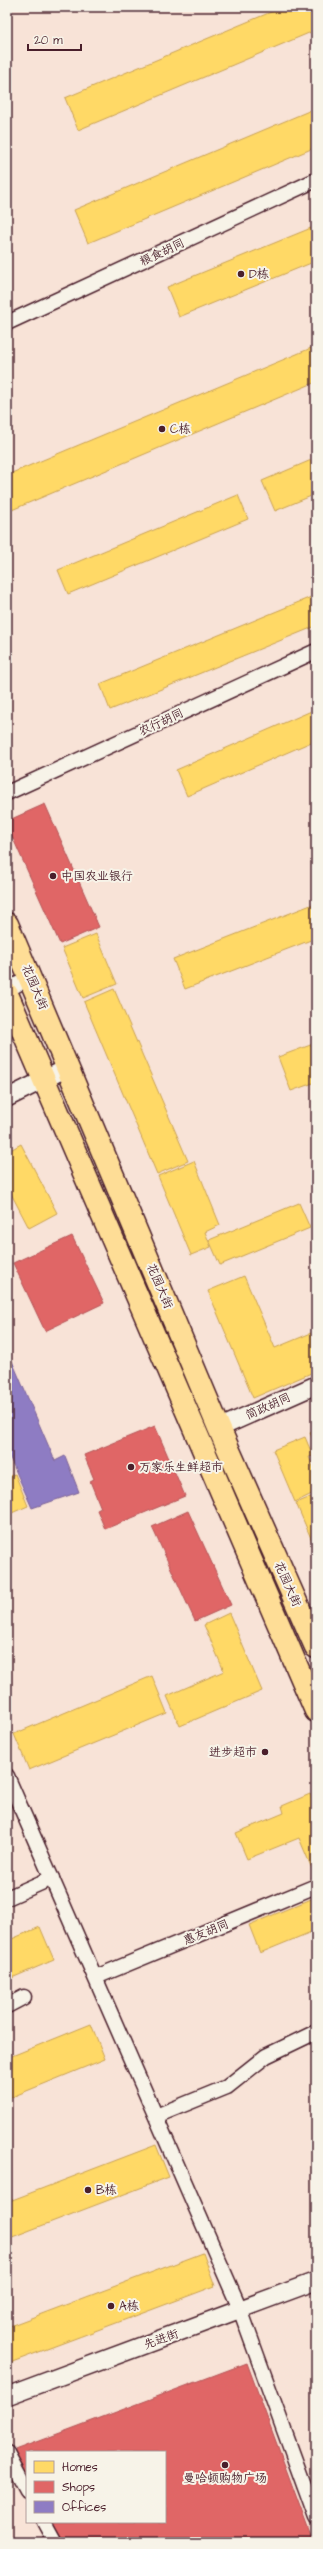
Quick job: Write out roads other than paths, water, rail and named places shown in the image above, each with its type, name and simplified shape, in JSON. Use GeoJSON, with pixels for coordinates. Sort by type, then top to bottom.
{"type":"FeatureCollection","features":[{"type":"Feature","properties":{"kind":"main road","name":"花园大街"},"geometry":{"type":"LineString","coordinates":[[7,924],[69,1067],[219,1428],[316,1647]]}},
{"type":"Feature","properties":{"kind":"main road","name":"花园大街"},"geometry":{"type":"LineString","coordinates":[[7,994],[316,1711]]}},
{"type":"Feature","properties":{"kind":"street","name":"粮食胡同"},"geometry":{"type":"LineString","coordinates":[[7,323],[316,180]]}},
{"type":"Feature","properties":{"kind":"street","name":"农行胡同"},"geometry":{"type":"LineString","coordinates":[[7,793],[316,651]]}},
{"type":"Feature","properties":{"kind":"street"},"geometry":{"type":"LineString","coordinates":[[7,990],[31,977]]}},
{"type":"Feature","properties":{"kind":"street"},"geometry":{"type":"LineString","coordinates":[[7,1098],[69,1067]]}},
{"type":"Feature","properties":{"kind":"street","name":"简政胡同"},"geometry":{"type":"LineString","coordinates":[[219,1428],[316,1385]]}},
{"type":"Feature","properties":{"kind":"street"},"geometry":{"type":"LineString","coordinates":[[7,1776],[240,2309],[316,2518]]}},
{"type":"Feature","properties":{"kind":"street"},"geometry":{"type":"LineString","coordinates":[[7,1898],[52,1878]]}},
{"type":"Feature","properties":{"kind":"street","name":"惠友胡同"},"geometry":{"type":"LineString","coordinates":[[96,1977],[316,1886]]}},
{"type":"Feature","properties":{"kind":"street"},"geometry":{"type":"LineString","coordinates":[[7,2006],[24,1997]]}},
{"type":"Feature","properties":{"kind":"street"},"geometry":{"type":"LineString","coordinates":[[156,2116],[227,2087],[266,2056],[316,2032]]}},
{"type":"Feature","properties":{"kind":"street","name":"先进街"},"geometry":{"type":"LineString","coordinates":[[7,2396],[316,2281]]}},
{"type":"Feature","properties":{"kind":"street"},"geometry":{"type":"LineString","coordinates":[[7,2453],[26,2488]]}},
{"type":"Feature","properties":{"kind":"street"},"geometry":{"type":"LineString","coordinates":[[45,2523],[55,2542]]}},
{"type":"Feature","properties":{"kind":"place","name":"D栋"},"geometry":{"type":"Point","coordinates":[241,274]}},
{"type":"Feature","properties":{"kind":"place","name":"C栋"},"geometry":{"type":"Point","coordinates":[162,429]}},
{"type":"Feature","properties":{"kind":"place","name":"中国农业银行"},"geometry":{"type":"Point","coordinates":[53,876]}},
{"type":"Feature","properties":{"kind":"place","name":"万家乐生鲜超市"},"geometry":{"type":"Point","coordinates":[131,1467]}},
{"type":"Feature","properties":{"kind":"place","name":"进步超市"},"geometry":{"type":"Point","coordinates":[265,1752]}},
{"type":"Feature","properties":{"kind":"place","name":"B栋"},"geometry":{"type":"Point","coordinates":[88,2190]}},
{"type":"Feature","properties":{"kind":"place","name":"A栋"},"geometry":{"type":"Point","coordinates":[111,2306]}},
{"type":"Feature","properties":{"kind":"place","name":"曼哈顿购物广场"},"geometry":{"type":"Point","coordinates":[225,2465]}}]}
